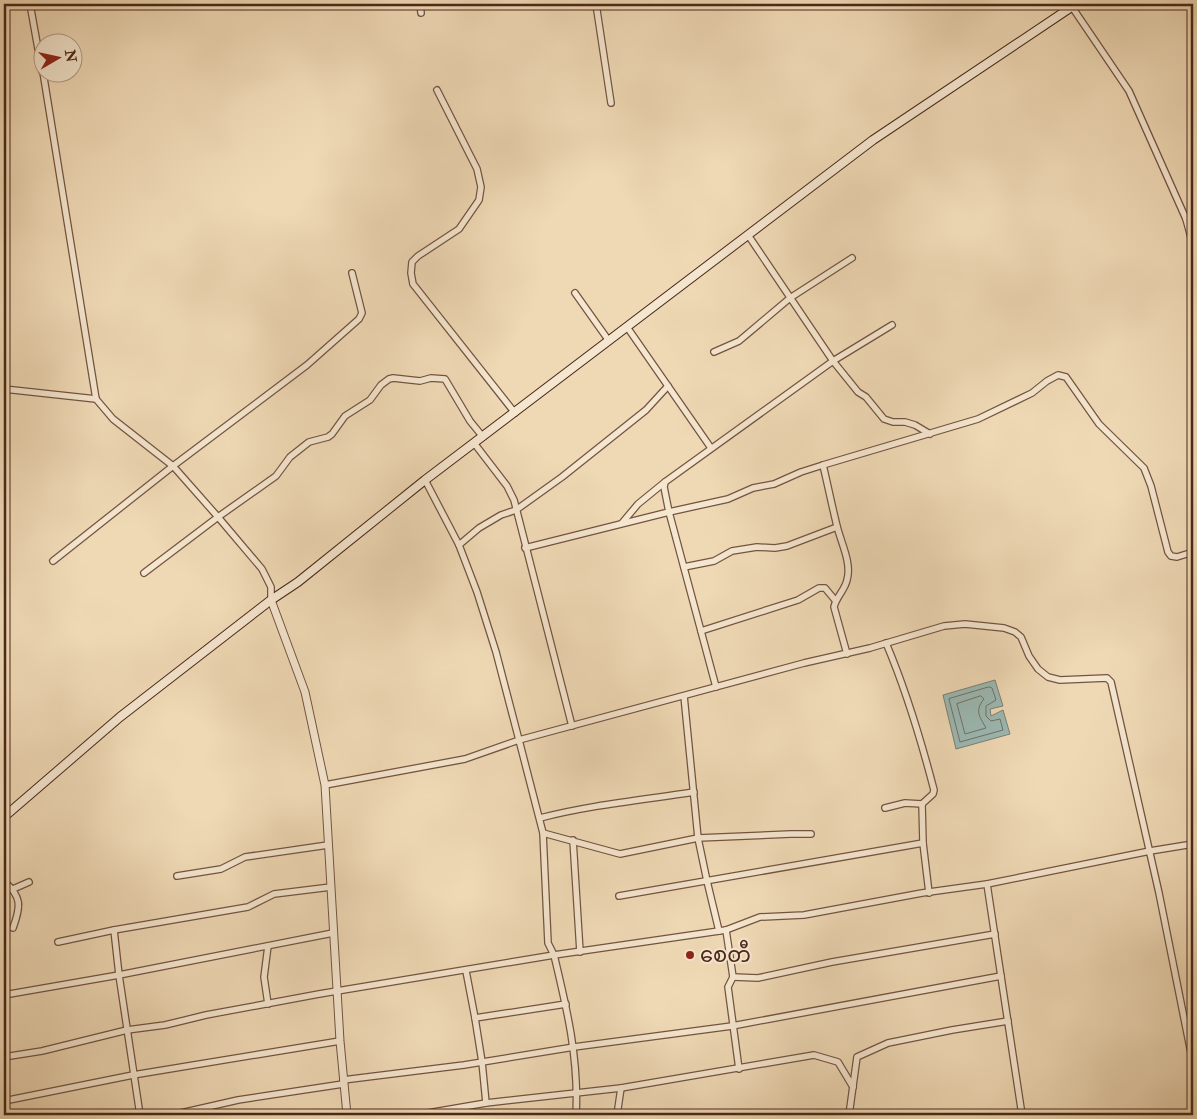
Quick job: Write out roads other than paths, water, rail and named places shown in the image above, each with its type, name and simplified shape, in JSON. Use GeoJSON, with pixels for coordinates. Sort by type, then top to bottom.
{"type":"FeatureCollection","features":[{"type":"Feature","properties":{"kind":"main road"},"geometry":{"type":"LineString","coordinates":[[4,817],[120,717],[271,600],[298,582],[425,480],[873,140],[1073,5]]}},
{"type":"Feature","properties":{"kind":"street"},"geometry":{"type":"LineString","coordinates":[[30,4],[35,32]]}},
{"type":"Feature","properties":{"kind":"street"},"geometry":{"type":"LineString","coordinates":[[420,4],[421,13]]}},
{"type":"Feature","properties":{"kind":"street"},"geometry":{"type":"LineString","coordinates":[[596,4],[611,102]]}},
{"type":"Feature","properties":{"kind":"street"},"geometry":{"type":"LineString","coordinates":[[1073,5],[1129,91],[1186,219],[1193,245]]}},
{"type":"Feature","properties":{"kind":"street"},"geometry":{"type":"LineString","coordinates":[[45,82],[96,399],[114,419],[173,466],[262,569],[271,587],[271,600],[305,692],[324,785],[340,1041],[347,1115]]}},
{"type":"Feature","properties":{"kind":"street"},"geometry":{"type":"LineString","coordinates":[[437,90],[477,170],[481,187],[479,200],[459,229],[412,262],[413,284],[515,413]]}},
{"type":"Feature","properties":{"kind":"street"},"geometry":{"type":"LineString","coordinates":[[1186,219],[1193,216]]}},
{"type":"Feature","properties":{"kind":"street"},"geometry":{"type":"LineString","coordinates":[[748,235],[833,361],[884,419],[915,425],[930,434]]}},
{"type":"Feature","properties":{"kind":"street"},"geometry":{"type":"LineString","coordinates":[[714,352],[739,341],[790,298],[852,258]]}},
{"type":"Feature","properties":{"kind":"street"},"geometry":{"type":"LineString","coordinates":[[53,561],[173,466],[307,365],[359,319],[362,313],[352,273]]}},
{"type":"Feature","properties":{"kind":"street"},"geometry":{"type":"LineString","coordinates":[[576,293],[609,341]]}},
{"type":"Feature","properties":{"kind":"street"},"geometry":{"type":"LineString","coordinates":[[622,523],[638,504],[711,448],[833,361],[892,325]]}},
{"type":"Feature","properties":{"kind":"street"},"geometry":{"type":"LineString","coordinates":[[627,327],[711,448]]}},
{"type":"Feature","properties":{"kind":"street"},"geometry":{"type":"LineString","coordinates":[[525,548],[622,523],[728,499],[753,488],[774,484],[801,472],[930,434],[978,418],[1032,394],[1058,375],[1066,377],[1099,424],[1144,468],[1151,486],[1170,556],[1177,557],[1193,552]]}},
{"type":"Feature","properties":{"kind":"street"},"geometry":{"type":"LineString","coordinates":[[144,574],[218,517],[276,476],[290,457],[309,442],[328,437],[332,434],[345,416],[370,400],[381,384],[388,379],[420,381],[431,378],[445,379],[461,407],[483,437]]}},
{"type":"Feature","properties":{"kind":"street"},"geometry":{"type":"LineString","coordinates":[[459,545],[479,528],[501,515],[516,510],[562,477],[646,410],[668,386]]}},
{"type":"Feature","properties":{"kind":"street"},"geometry":{"type":"LineString","coordinates":[[4,389],[96,399]]}},
{"type":"Feature","properties":{"kind":"street"},"geometry":{"type":"LineString","coordinates":[[474,443],[507,486],[514,500],[572,726]]}},
{"type":"Feature","properties":{"kind":"street"},"geometry":{"type":"LineString","coordinates":[[823,465],[848,572],[847,582],[835,600],[834,607],[847,654]]}},
{"type":"Feature","properties":{"kind":"street"},"geometry":{"type":"LineString","coordinates":[[425,480],[459,545],[477,592],[540,818],[543,833],[548,943],[554,955],[574,1047],[577,1092],[576,1115]]}},
{"type":"Feature","properties":{"kind":"street"},"geometry":{"type":"LineString","coordinates":[[665,482],[664,487],[669,512],[716,687]]}},
{"type":"Feature","properties":{"kind":"street"},"geometry":{"type":"LineString","coordinates":[[684,568],[714,560],[732,551],[787,546],[837,527]]}},
{"type":"Feature","properties":{"kind":"street"},"geometry":{"type":"LineString","coordinates":[[701,631],[798,600],[819,588],[825,588],[835,600]]}},
{"type":"Feature","properties":{"kind":"street"},"geometry":{"type":"LineString","coordinates":[[324,785],[465,759],[519,740],[804,663],[847,654],[944,626],[966,624],[1004,628],[1015,632],[1021,637],[1029,656],[1048,677],[1060,680],[1107,678],[1111,682],[1150,851],[1193,1063]]}},
{"type":"Feature","properties":{"kind":"street"},"geometry":{"type":"LineString","coordinates":[[885,808],[905,803],[922,804],[933,794],[934,790],[925,755],[898,671],[886,642]]}},
{"type":"Feature","properties":{"kind":"street"},"geometry":{"type":"LineString","coordinates":[[684,696],[698,838],[707,881],[723,930],[733,977],[728,988],[739,1069]]}},
{"type":"Feature","properties":{"kind":"street"},"geometry":{"type":"LineString","coordinates":[[540,818],[575,809],[622,804],[694,792]]}},
{"type":"Feature","properties":{"kind":"street"},"geometry":{"type":"LineString","coordinates":[[922,804],[923,843],[929,892]]}},
{"type":"Feature","properties":{"kind":"street"},"geometry":{"type":"LineString","coordinates":[[543,833],[620,854],[698,838],[811,834]]}},
{"type":"Feature","properties":{"kind":"street"},"geometry":{"type":"LineString","coordinates":[[573,840],[580,952]]}},
{"type":"Feature","properties":{"kind":"street"},"geometry":{"type":"LineString","coordinates":[[619,896],[923,843]]}},
{"type":"Feature","properties":{"kind":"street"},"geometry":{"type":"LineString","coordinates":[[4,1057],[127,1030],[165,1025],[268,1004],[554,955],[723,930],[760,917],[804,915],[929,892],[987,884],[1193,844]]}},
{"type":"Feature","properties":{"kind":"street"},"geometry":{"type":"LineString","coordinates":[[177,876],[221,869],[245,857],[328,845]]}},
{"type":"Feature","properties":{"kind":"street"},"geometry":{"type":"LineString","coordinates":[[4,881],[13,889],[19,902],[19,910],[13,928]]}},
{"type":"Feature","properties":{"kind":"street"},"geometry":{"type":"LineString","coordinates":[[13,889],[29,882]]}},
{"type":"Feature","properties":{"kind":"street"},"geometry":{"type":"LineString","coordinates":[[987,884],[1022,1115]]}},
{"type":"Feature","properties":{"kind":"street"},"geometry":{"type":"LineString","coordinates":[[58,942],[114,930],[248,907],[274,894],[331,887]]}},
{"type":"Feature","properties":{"kind":"street"},"geometry":{"type":"LineString","coordinates":[[114,930],[140,1115]]}},
{"type":"Feature","properties":{"kind":"street"},"geometry":{"type":"LineString","coordinates":[[4,995],[119,975],[334,933]]}},
{"type":"Feature","properties":{"kind":"street"},"geometry":{"type":"LineString","coordinates":[[733,977],[758,978],[832,962],[995,934]]}},
{"type":"Feature","properties":{"kind":"street"},"geometry":{"type":"LineString","coordinates":[[268,946],[264,977],[268,1004]]}},
{"type":"Feature","properties":{"kind":"street"},"geometry":{"type":"LineString","coordinates":[[466,971],[482,1062],[486,1103]]}},
{"type":"Feature","properties":{"kind":"street"},"geometry":{"type":"LineString","coordinates":[[172,1115],[238,1100],[343,1082],[574,1047],[732,1026],[1001,976]]}},
{"type":"Feature","properties":{"kind":"street"},"geometry":{"type":"LineString","coordinates":[[475,1018],[566,1004]]}},
{"type":"Feature","properties":{"kind":"street"},"geometry":{"type":"LineString","coordinates":[[849,1115],[858,1057],[888,1043],[1008,1021]]}},
{"type":"Feature","properties":{"kind":"street"},"geometry":{"type":"LineString","coordinates":[[4,1101],[133,1075],[340,1041]]}},
{"type":"Feature","properties":{"kind":"street"},"geometry":{"type":"LineString","coordinates":[[416,1115],[486,1103],[621,1088],[739,1069],[814,1054],[838,1062],[853,1087]]}},
{"type":"Feature","properties":{"kind":"street"},"geometry":{"type":"LineString","coordinates":[[618,1115],[621,1088]]}},
{"type":"Feature","properties":{"kind":"water"},"geometry":{"type":"Polygon","coordinates":[[[995,680],[1003,706],[990,709],[991,716],[1003,710],[1010,734],[956,749],[943,695],[995,680]]]}},
{"type":"Feature","properties":{"kind":"place","name":"စေတီ"},"geometry":{"type":"Point","coordinates":[690,955]}}]}
